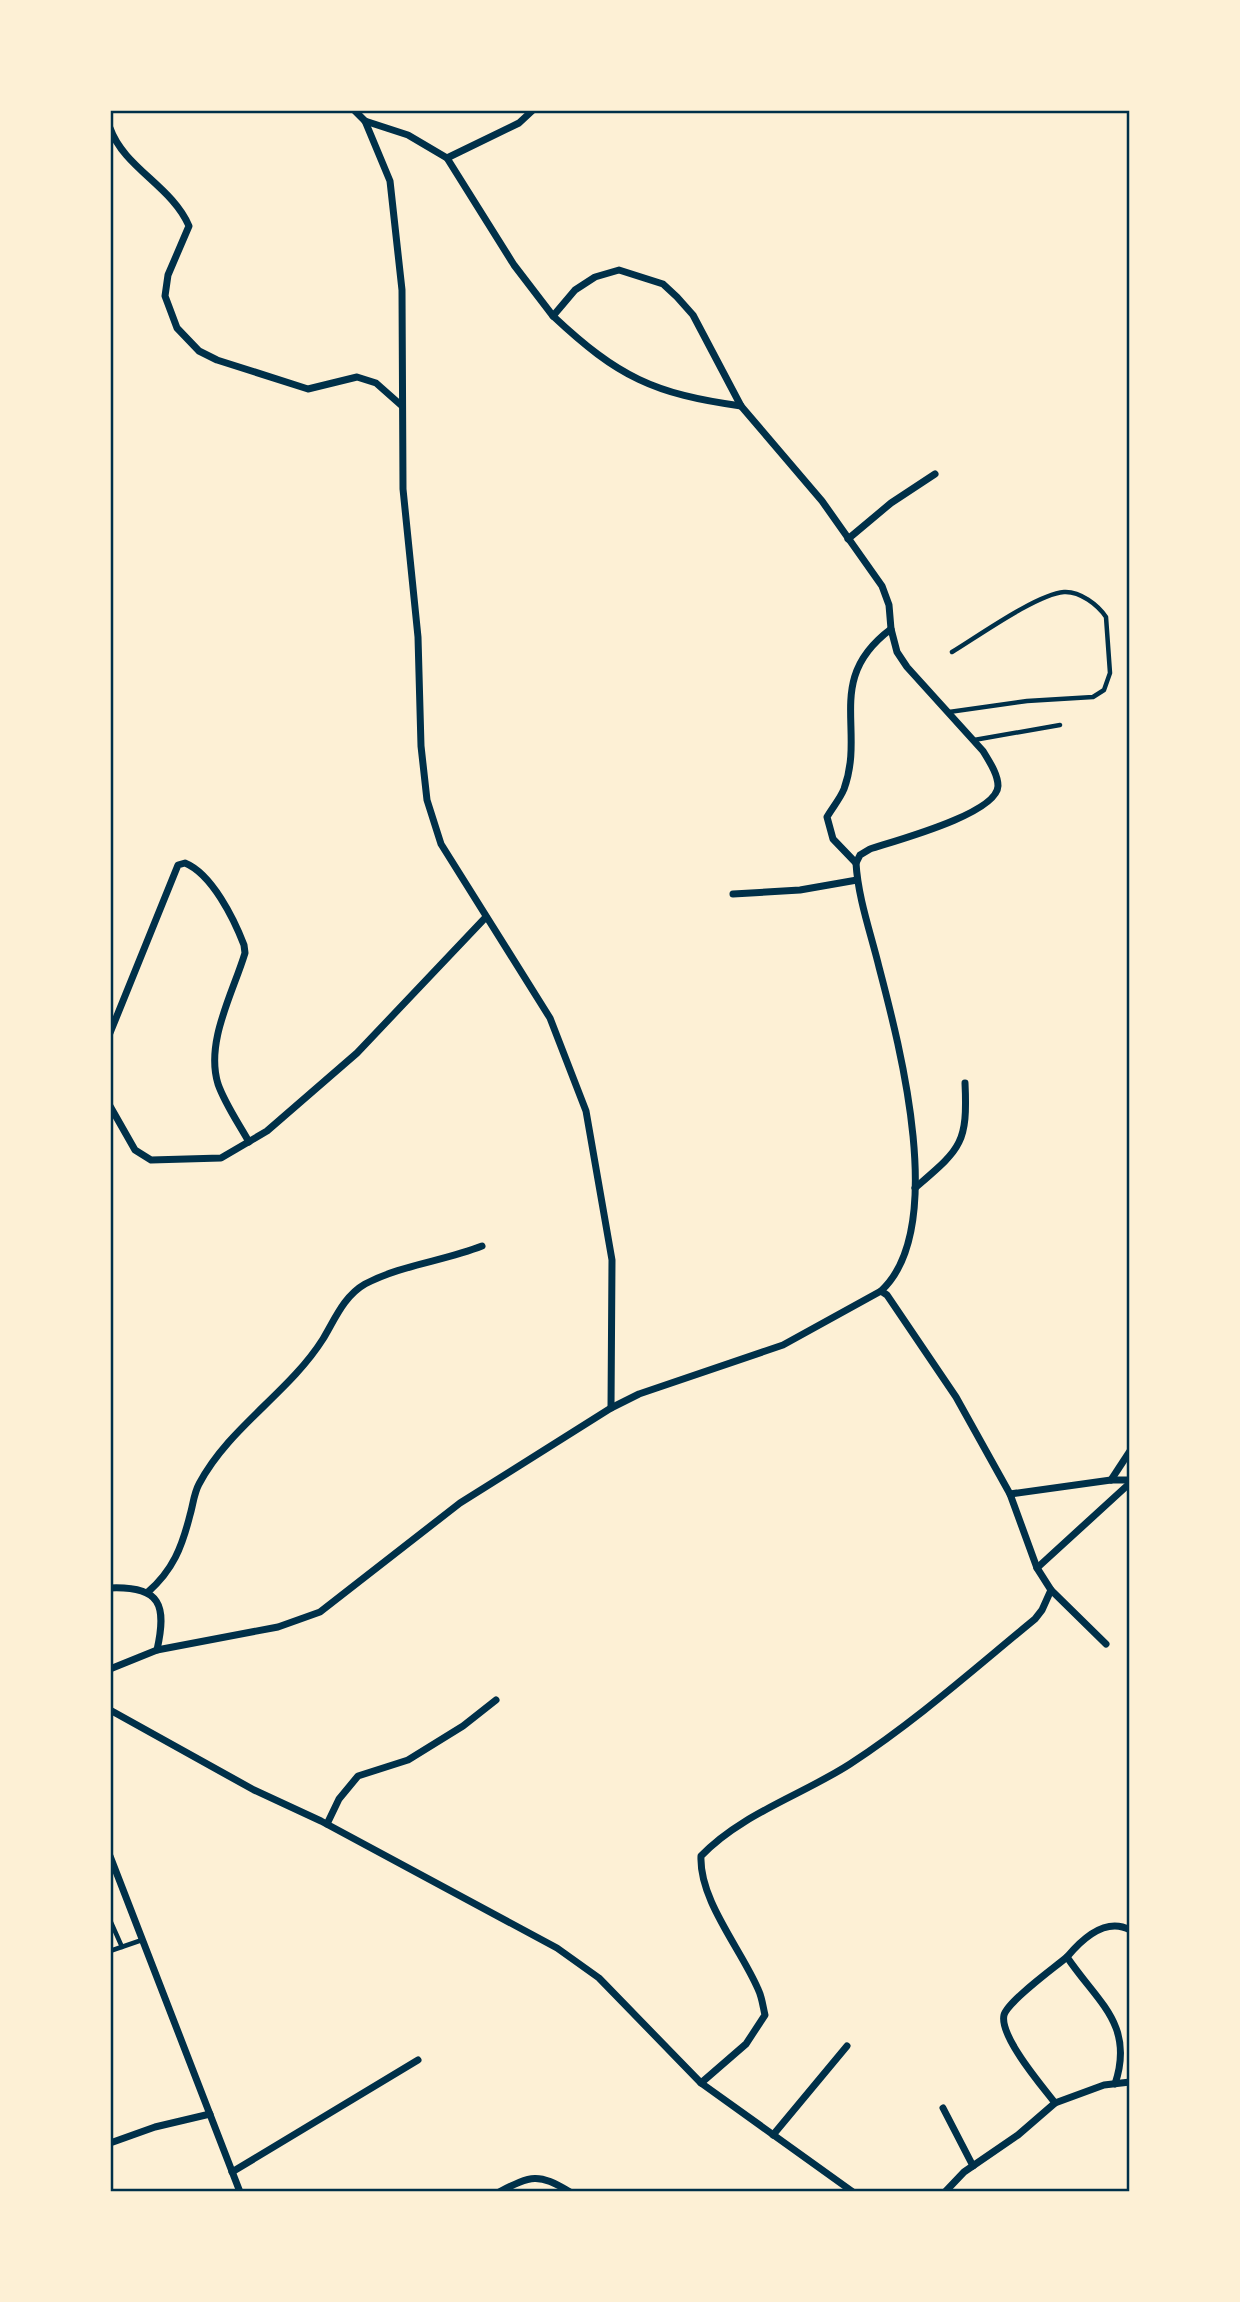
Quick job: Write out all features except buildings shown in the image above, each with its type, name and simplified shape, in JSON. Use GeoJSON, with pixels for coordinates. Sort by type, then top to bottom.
{"type":"FeatureCollection","features":[{"type":"Feature","properties":{"kind":"street"},"geometry":{"type":"LineString","coordinates":[[354,110],[365,121],[390,181],[402,290],[403,489],[418,637],[421,746],[427,800],[440,844],[550,1018],[586,1111],[612,1260],[611,1408]]}},
{"type":"Feature","properties":{"kind":"street"},"geometry":{"type":"LineString","coordinates":[[447,158],[519,123],[533,110]]}},
{"type":"Feature","properties":{"kind":"street"},"geometry":{"type":"LineString","coordinates":[[365,121],[408,135],[447,158],[514,265],[553,316],[586,347],[627,376],[652,388],[686,397],[741,405]]}},
{"type":"Feature","properties":{"kind":"street"},"geometry":{"type":"LineString","coordinates":[[110,128],[115,143],[174,201],[189,226],[168,275],[164,296],[177,328],[190,344],[217,360],[308,388],[357,377],[376,383],[402,407]]}},
{"type":"Feature","properties":{"kind":"street"},"geometry":{"type":"LineString","coordinates":[[110,1669],[157,1650],[278,1628],[320,1612],[341,1599],[460,1503],[611,1408],[639,1394],[783,1345],[881,1291],[896,1278],[905,1255],[915,1222],[916,1161],[904,1085],[856,863],[860,855],[870,849],[946,824],[995,794],[998,786],[992,765],[907,667],[897,652],[889,605],[881,586],[822,501],[741,405],[693,315],[663,284],[619,270],[595,277],[575,290],[553,316]]}},
{"type":"Feature","properties":{"kind":"street"},"geometry":{"type":"LineString","coordinates":[[848,539],[891,503],[935,474]]}},
{"type":"Feature","properties":{"kind":"street"},"geometry":{"type":"LineString","coordinates":[[856,863],[833,839],[827,817],[844,789],[852,679],[875,640],[891,629]]}},
{"type":"Feature","properties":{"kind":"street"},"geometry":{"type":"LineString","coordinates":[[110,1033],[152,935],[170,879],[178,865],[185,863],[192,866],[210,883],[244,945],[245,953],[214,1049],[214,1067],[219,1087],[249,1142]]}},
{"type":"Feature","properties":{"kind":"street"},"geometry":{"type":"LineString","coordinates":[[733,894],[800,890],[858,880]]}},
{"type":"Feature","properties":{"kind":"street"},"geometry":{"type":"LineString","coordinates":[[110,1106],[135,1150],[151,1160],[221,1158],[249,1142],[307,1099],[357,1054],[486,917]]}},
{"type":"Feature","properties":{"kind":"street"},"geometry":{"type":"LineString","coordinates":[[915,1188],[943,1164],[965,1134],[965,1083]]}},
{"type":"Feature","properties":{"kind":"street"},"geometry":{"type":"LineString","coordinates":[[148,1592],[164,1578],[175,1563],[197,1488],[206,1471],[226,1444],[305,1365],[346,1300],[363,1285],[402,1269],[482,1246]]}},
{"type":"Feature","properties":{"kind":"street"},"geometry":{"type":"LineString","coordinates":[[881,1291],[896,1304],[956,1397],[1010,1494],[1037,1568],[1051,1590],[1106,1644]]}},
{"type":"Feature","properties":{"kind":"street"},"geometry":{"type":"LineString","coordinates":[[1111,1479],[1130,1451]]}},
{"type":"Feature","properties":{"kind":"street"},"geometry":{"type":"LineString","coordinates":[[1010,1494],[1111,1479],[1130,1482]]}},
{"type":"Feature","properties":{"kind":"street"},"geometry":{"type":"LineString","coordinates":[[1037,1568],[1130,1482]]}},
{"type":"Feature","properties":{"kind":"street"},"geometry":{"type":"LineString","coordinates":[[110,1588],[148,1592],[161,1604],[164,1619],[157,1650]]}},
{"type":"Feature","properties":{"kind":"street"},"geometry":{"type":"LineString","coordinates":[[701,2083],[746,2044],[765,2015],[759,1990],[709,1894],[700,1870],[701,1856],[711,1846],[771,1807],[849,1764],[923,1711],[1035,1619],[1051,1590]]}},
{"type":"Feature","properties":{"kind":"street"},"geometry":{"type":"LineString","coordinates":[[327,1824],[339,1799],[358,1776],[408,1759],[463,1726],[496,1700]]}},
{"type":"Feature","properties":{"kind":"street"},"geometry":{"type":"LineString","coordinates":[[110,1710],[254,1790],[327,1824],[557,1948],[599,1978],[701,2083],[853,2192]]}},
{"type":"Feature","properties":{"kind":"street"},"geometry":{"type":"LineString","coordinates":[[110,1856],[114,1877],[142,1940],[240,2192]]}},
{"type":"Feature","properties":{"kind":"street"},"geometry":{"type":"LineString","coordinates":[[1055,2103],[1020,2056],[1004,2016],[1013,2003],[1088,1936],[1106,1927],[1120,1925],[1130,1930]]}},
{"type":"Feature","properties":{"kind":"street"},"geometry":{"type":"LineString","coordinates":[[1067,1956],[1115,2019],[1123,2060],[1115,2084]]}},
{"type":"Feature","properties":{"kind":"street"},"geometry":{"type":"LineString","coordinates":[[773,2135],[847,2046]]}},
{"type":"Feature","properties":{"kind":"street"},"geometry":{"type":"LineString","coordinates":[[232,2172],[418,2060]]}},
{"type":"Feature","properties":{"kind":"street"},"geometry":{"type":"LineString","coordinates":[[945,2192],[973,2165],[1018,2134],[1055,2103],[1115,2084],[1130,2082]]}},
{"type":"Feature","properties":{"kind":"street"},"geometry":{"type":"LineString","coordinates":[[943,2108],[973,2165]]}},
{"type":"Feature","properties":{"kind":"street"},"geometry":{"type":"LineString","coordinates":[[113,2142],[155,2127],[210,2114]]}},
{"type":"Feature","properties":{"kind":"street"},"geometry":{"type":"LineString","coordinates":[[499,2192],[530,2179],[545,2178],[570,2192]]}},
{"type":"Feature","properties":{"kind":"lane"},"geometry":{"type":"LineString","coordinates":[[948,712],[1027,701],[1093,697],[1104,691],[1110,673],[1106,617],[1093,603],[1065,592],[1026,607],[952,652]]}},
{"type":"Feature","properties":{"kind":"lane"},"geometry":{"type":"LineString","coordinates":[[973,740],[1060,725]]}},
{"type":"Feature","properties":{"kind":"lane"},"geometry":{"type":"LineString","coordinates":[[110,1920],[122,1947]]}},
{"type":"Feature","properties":{"kind":"lane"},"geometry":{"type":"LineString","coordinates":[[110,1951],[142,1940]]}}]}
